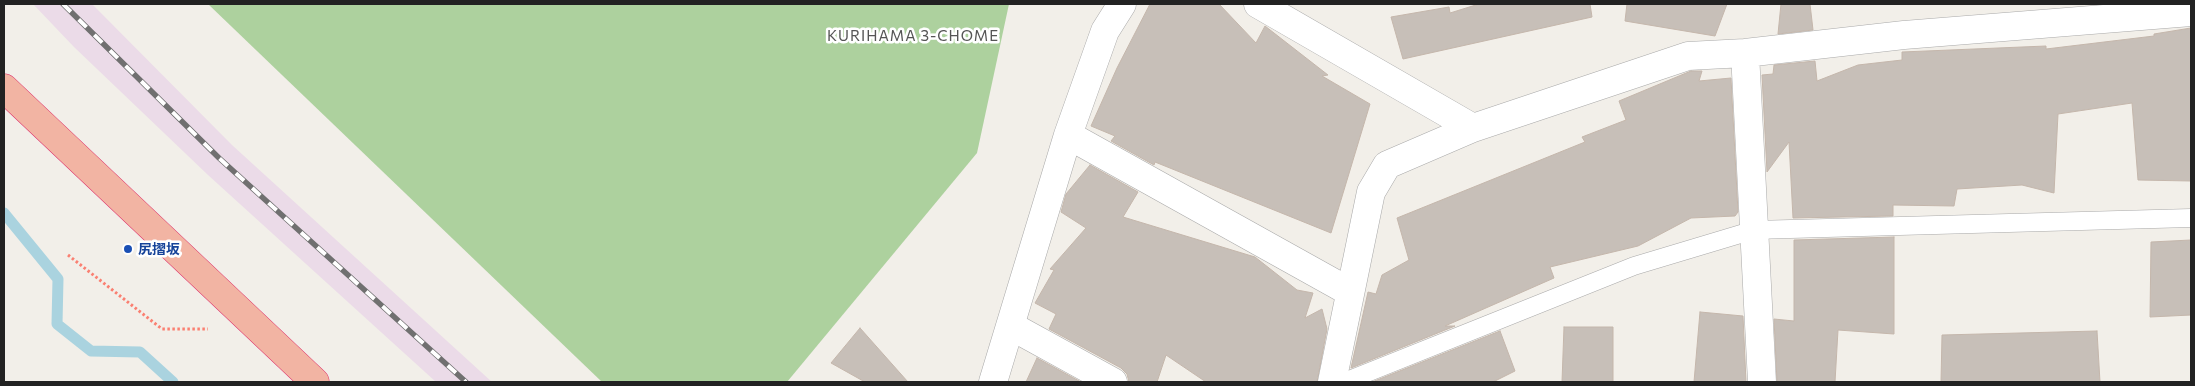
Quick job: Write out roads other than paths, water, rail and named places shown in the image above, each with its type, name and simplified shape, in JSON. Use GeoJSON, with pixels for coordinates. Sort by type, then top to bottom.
{"type":"FeatureCollection","features":[{"type":"Feature","properties":{"kind":"highway"},"geometry":{"type":"LineString","coordinates":[[4,88],[315,382]]}},
{"type":"Feature","properties":{"kind":"street"},"geometry":{"type":"LineString","coordinates":[[993,382],[1068,136],[1105,31],[1122,4]]}},
{"type":"Feature","properties":{"kind":"street"},"geometry":{"type":"LineString","coordinates":[[1258,4],[1473,128]]}},
{"type":"Feature","properties":{"kind":"street"},"geometry":{"type":"LineString","coordinates":[[1332,382],[1371,192],[1387,165],[1473,128],[1688,56],[1745,53],[1904,35],[2191,12]]}},
{"type":"Feature","properties":{"kind":"street"},"geometry":{"type":"LineString","coordinates":[[1745,53],[1762,382]]}},
{"type":"Feature","properties":{"kind":"street"},"geometry":{"type":"LineString","coordinates":[[1068,136],[1350,292]]}},
{"type":"Feature","properties":{"kind":"street"},"geometry":{"type":"LineString","coordinates":[[1011,326],[1113,382]]}},
{"type":"Feature","properties":{"kind":"lane"},"geometry":{"type":"LineString","coordinates":[[1344,382],[1417,355],[1634,266],[1754,230],[2191,218]]}},
{"type":"Feature","properties":{"kind":"waterway"},"geometry":{"type":"LineString","coordinates":[[4,213],[58,279],[57,324],[91,351],[140,352],[173,382]]}},
{"type":"Feature","properties":{"kind":"railway"},"geometry":{"type":"LineString","coordinates":[[63,4],[219,158],[466,382]]}},
{"type":"Feature","properties":{"kind":"place","name":"尻摺坂"},"geometry":{"type":"Point","coordinates":[128,249]}},
{"type":"Feature","properties":{"kind":"district","name":"KURIHAMA 3-CHOME"},"geometry":{"type":"Point","coordinates":[913,36]}}]}
